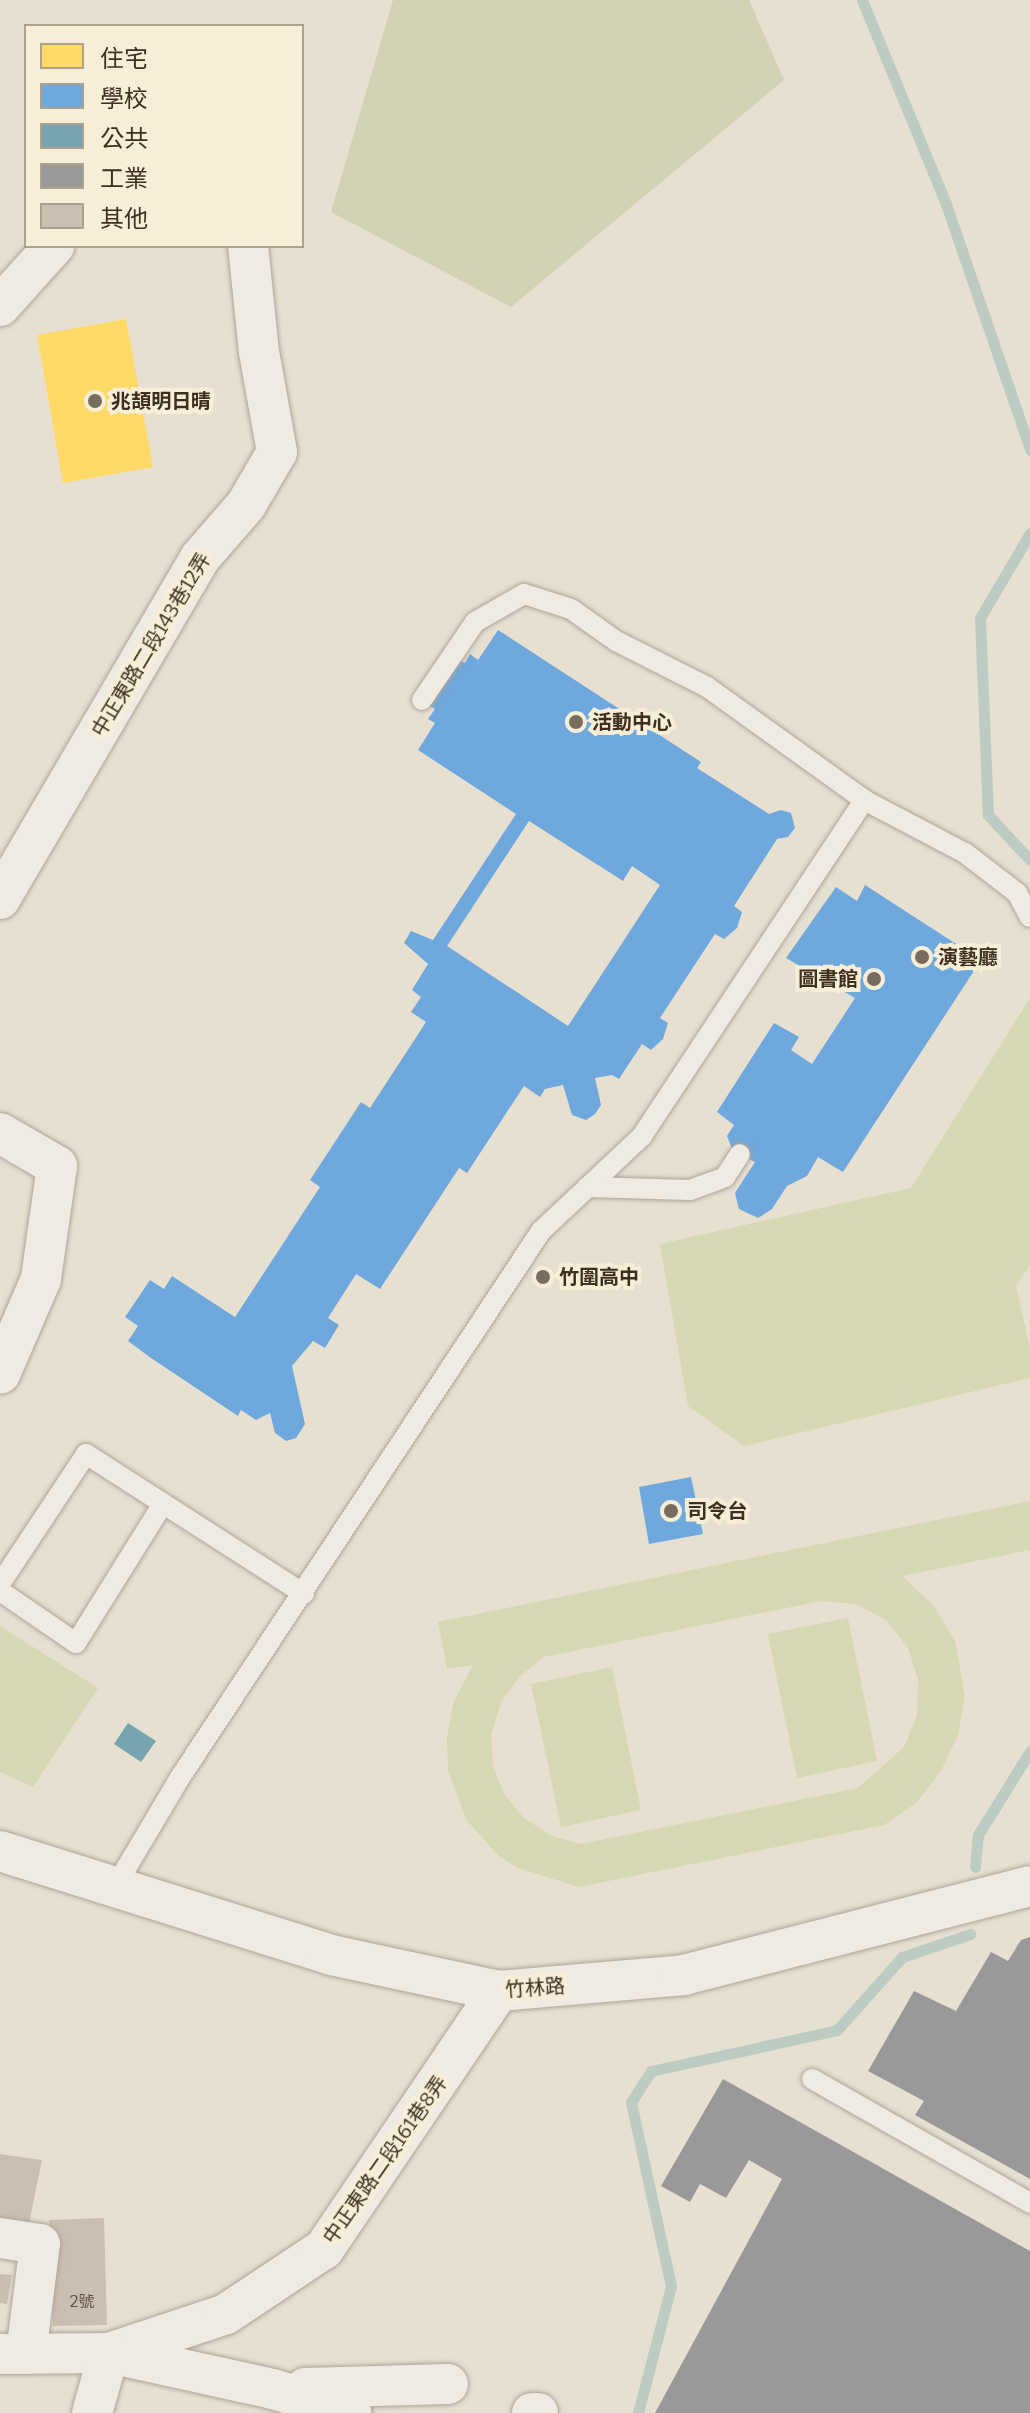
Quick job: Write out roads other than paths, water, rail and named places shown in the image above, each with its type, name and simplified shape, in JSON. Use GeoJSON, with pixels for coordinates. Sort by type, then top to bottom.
{"type":"FeatureCollection","features":[{"type":"Feature","properties":{"kind":"street"},"geometry":{"type":"LineString","coordinates":[[0,306],[52,248]]}},
{"type":"Feature","properties":{"kind":"street","name":"中正東路二段143巷12弄"},"geometry":{"type":"LineString","coordinates":[[0,899],[200,558],[246,505],[277,452],[259,352],[248,248]]}},
{"type":"Feature","properties":{"kind":"street"},"geometry":{"type":"LineString","coordinates":[[0,1133],[57,1166],[41,1279],[0,1374]]}},
{"type":"Feature","properties":{"kind":"street","name":"竹林路"},"geometry":{"type":"LineString","coordinates":[[0,1851],[331,1955],[499,1991],[684,1975],[1030,1886]]}},
{"type":"Feature","properties":{"kind":"street","name":"中正東路二段161巷8弄"},"geometry":{"type":"LineString","coordinates":[[109,2353],[226,2314],[324,2249],[499,1991]]}},
{"type":"Feature","properties":{"kind":"street"},"geometry":{"type":"LineString","coordinates":[[0,2238],[40,2244],[13,2354],[109,2353],[273,2389],[351,2413]]}},
{"type":"Feature","properties":{"kind":"street"},"geometry":{"type":"LineString","coordinates":[[92,2413],[109,2353]]}},
{"type":"Feature","properties":{"kind":"street"},"geometry":{"type":"LineString","coordinates":[[273,2389],[448,2384]]}},
{"type":"Feature","properties":{"kind":"street"},"geometry":{"type":"LineString","coordinates":[[532,2413],[538,2413]]}},
{"type":"Feature","properties":{"kind":"lane"},"geometry":{"type":"LineString","coordinates":[[422,700],[475,622],[524,594],[571,609],[616,641],[707,687],[864,800],[965,853],[1017,893],[1030,917]]}},
{"type":"Feature","properties":{"kind":"lane"},"geometry":{"type":"LineString","coordinates":[[115,1887],[179,1779],[541,1231],[642,1136],[864,800]]}},
{"type":"Feature","properties":{"kind":"lane"},"geometry":{"type":"LineString","coordinates":[[587,1187],[690,1190],[725,1177],[740,1154]]}},
{"type":"Feature","properties":{"kind":"lane"},"geometry":{"type":"LineString","coordinates":[[0,1584],[86,1454],[304,1594]]}},
{"type":"Feature","properties":{"kind":"lane"},"geometry":{"type":"LineString","coordinates":[[0,1591],[76,1643],[163,1504]]}},
{"type":"Feature","properties":{"kind":"lane"},"geometry":{"type":"LineString","coordinates":[[812,2079],[1030,2203]]}},
{"type":"Feature","properties":{"kind":"waterway"},"geometry":{"type":"LineString","coordinates":[[862,0],[946,204],[1030,450]]}},
{"type":"Feature","properties":{"kind":"waterway"},"geometry":{"type":"LineString","coordinates":[[1030,533],[980,618],[988,815],[1030,860]]}},
{"type":"Feature","properties":{"kind":"waterway"},"geometry":{"type":"LineString","coordinates":[[975,1867],[978,1835],[1030,1751]]}},
{"type":"Feature","properties":{"kind":"waterway"},"geometry":{"type":"LineString","coordinates":[[638,2413],[671,2286],[631,2102],[651,2071],[837,2030],[902,1957],[970,1934]]}},
{"type":"Feature","properties":{"kind":"place","name":"兆頡明日晴"},"geometry":{"type":"Point","coordinates":[95,401]}},
{"type":"Feature","properties":{"kind":"place","name":"活動中心"},"geometry":{"type":"Point","coordinates":[576,722]}},
{"type":"Feature","properties":{"kind":"place","name":"演藝廳"},"geometry":{"type":"Point","coordinates":[922,957]}},
{"type":"Feature","properties":{"kind":"place","name":"圖書館"},"geometry":{"type":"Point","coordinates":[874,979]}},
{"type":"Feature","properties":{"kind":"place","name":"竹圍高中"},"geometry":{"type":"Point","coordinates":[543,1277]}},
{"type":"Feature","properties":{"kind":"place","name":"司令台"},"geometry":{"type":"Point","coordinates":[671,1511]}}]}
